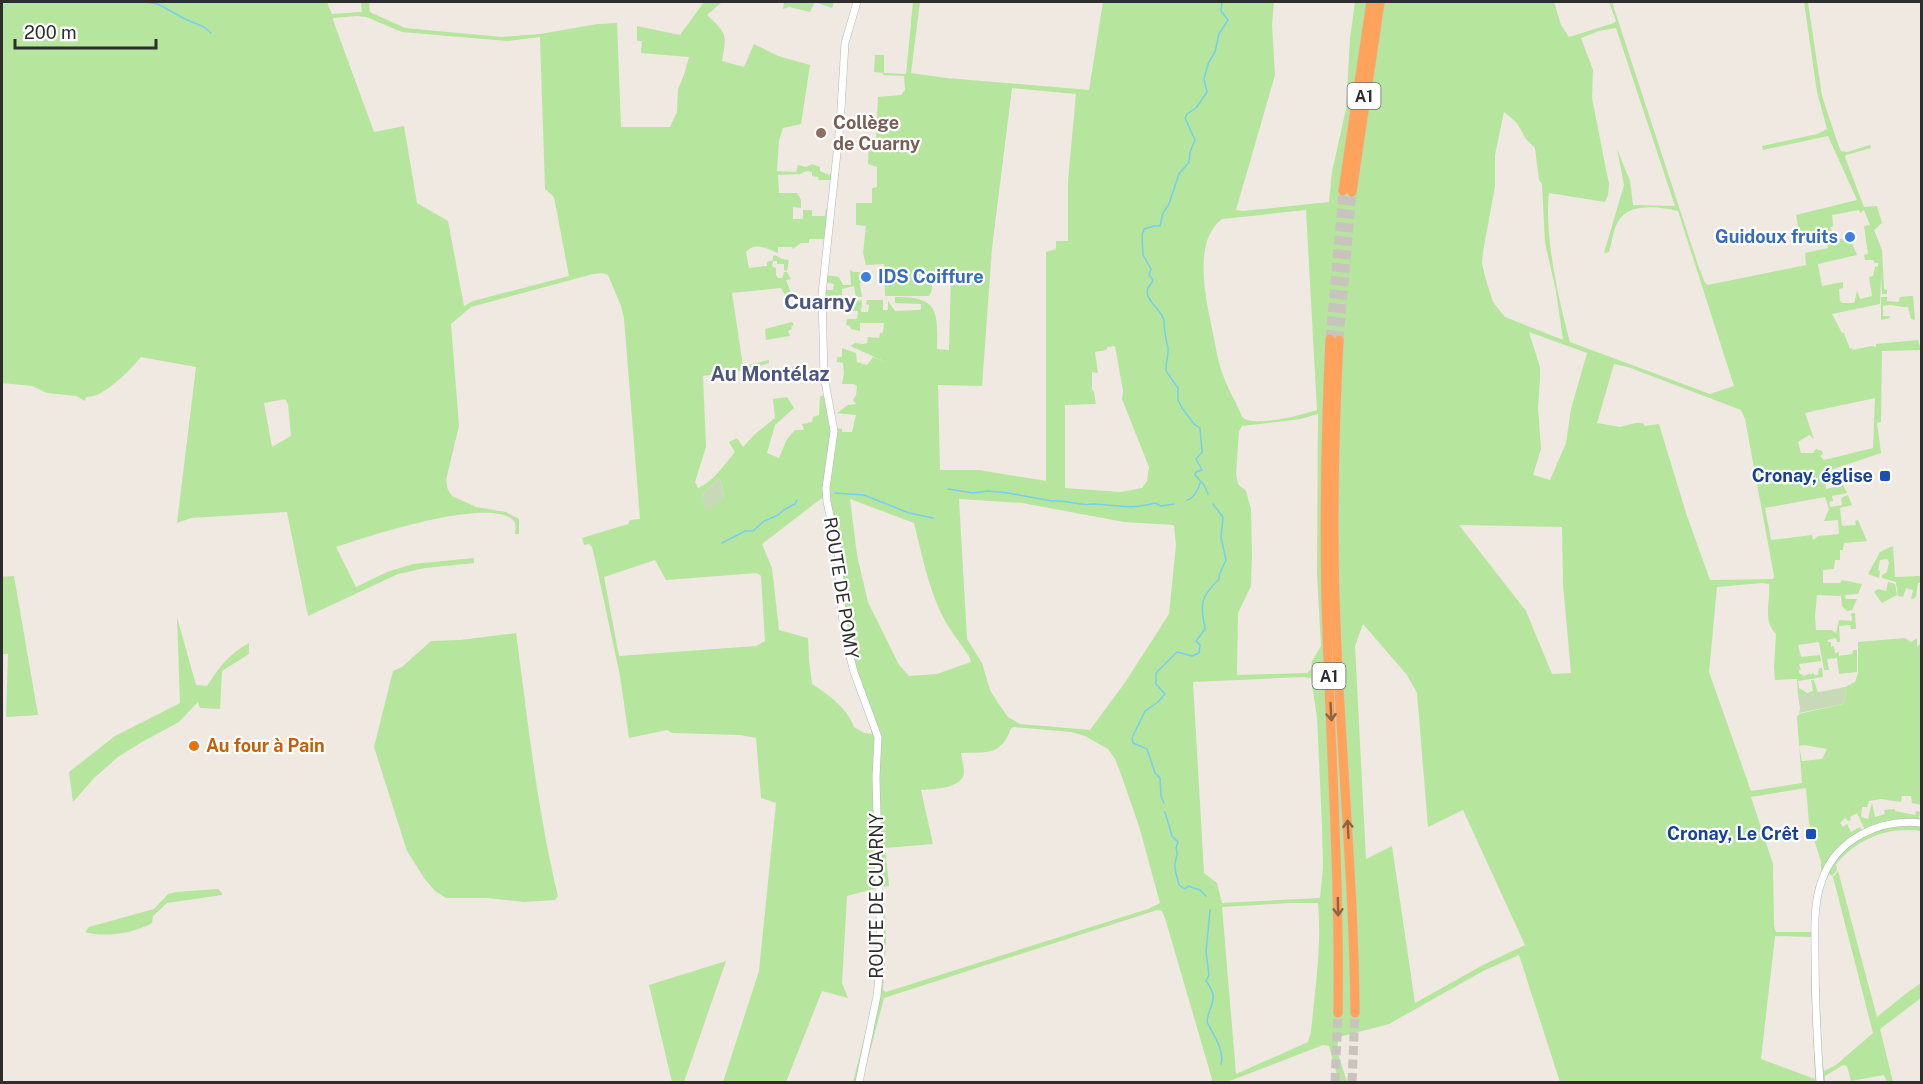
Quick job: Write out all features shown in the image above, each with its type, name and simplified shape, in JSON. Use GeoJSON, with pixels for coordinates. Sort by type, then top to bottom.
{"type":"FeatureCollection","features":[{"type":"Feature","properties":{"kind":"highway","name":"A1"},"geometry":{"type":"LineString","coordinates":[[1371,2],[1347,191],[1380,2]]}},
{"type":"Feature","properties":{"kind":"highway","name":"A1"},"geometry":{"type":"LineString","coordinates":[[1338,1013],[1338,880],[1325,535],[1326,424],[1335,339],[1334,576],[1352,904],[1355,1014]]}},
{"type":"Feature","properties":{"kind":"street","name":"ROUTE DE POMY"},"geometry":{"type":"LineString","coordinates":[[857,2],[845,43],[840,125],[822,280],[824,376],[834,431],[826,488],[838,552],[842,615],[847,645],[854,672],[876,729],[878,743]]}},
{"type":"Feature","properties":{"kind":"street","name":"ROUTE DE CUARNY"},"geometry":{"type":"LineString","coordinates":[[859,1083],[877,996],[881,956],[876,778],[878,743]]}},
{"type":"Feature","properties":{"kind":"street"},"geometry":{"type":"LineString","coordinates":[[1820,1083],[1815,985],[1815,921],[1818,891],[1830,863],[1849,843],[1869,830],[1893,823],[1922,823]]}},
{"type":"Feature","properties":{"kind":"green space"},"geometry":{"type":"Polygon","coordinates":[[[2,2],[327,2],[332,14],[362,12],[361,2],[369,2],[370,12],[405,28],[502,37],[617,23],[621,127],[670,127],[677,112],[678,89],[689,57],[641,53],[642,41],[637,41],[637,26],[680,35],[704,2],[722,2],[707,15],[724,35],[722,61],[744,67],[754,44],[778,56],[810,65],[801,124],[783,128],[779,141],[777,171],[796,172],[798,165],[806,167],[812,164],[820,167],[820,171],[829,175],[832,172],[831,180],[819,180],[818,177],[812,176],[812,172],[806,171],[800,174],[778,175],[779,193],[797,193],[801,200],[801,208],[793,207],[793,219],[803,219],[803,210],[812,210],[812,216],[825,216],[826,209],[829,209],[826,239],[809,239],[809,243],[801,243],[793,249],[792,247],[778,247],[778,253],[757,246],[746,252],[749,268],[767,266],[767,262],[773,260],[775,255],[789,260],[787,271],[784,270],[784,264],[777,264],[777,261],[773,261],[772,266],[776,268],[778,278],[782,278],[784,272],[787,272],[791,279],[786,280],[791,293],[785,295],[781,288],[732,293],[743,366],[769,360],[769,363],[747,370],[703,376],[706,447],[695,482],[698,488],[714,477],[735,452],[729,442],[737,438],[743,447],[775,418],[773,399],[787,397],[794,408],[775,425],[767,453],[779,458],[787,439],[795,430],[804,430],[802,424],[812,422],[813,417],[819,415],[820,396],[828,395],[834,428],[842,429],[842,432],[852,432],[856,415],[837,413],[848,405],[856,404],[853,400],[857,386],[842,384],[843,363],[837,362],[837,357],[842,357],[842,348],[856,353],[857,362],[867,365],[873,357],[886,362],[850,346],[855,343],[867,343],[868,337],[879,338],[880,333],[883,333],[884,323],[860,323],[860,331],[851,329],[846,325],[847,319],[857,319],[858,311],[848,311],[849,304],[841,304],[862,300],[861,312],[868,312],[867,300],[883,300],[883,310],[888,310],[888,301],[895,311],[919,310],[921,304],[895,303],[895,297],[920,299],[932,308],[935,316],[937,349],[949,350],[951,273],[932,273],[932,290],[929,296],[885,296],[884,264],[866,265],[863,253],[866,226],[856,225],[856,203],[872,203],[872,188],[877,187],[877,167],[868,164],[869,138],[876,138],[878,97],[901,95],[905,90],[904,76],[874,72],[875,55],[884,55],[884,73],[906,74],[913,2],[920,2],[911,73],[1089,90],[1103,2],[1274,2],[1272,25],[1275,75],[1236,210],[1243,211],[1329,202],[1332,172],[1346,109],[1350,38],[1355,2],[1554,2],[1561,25],[1569,37],[1614,23],[1616,21],[1609,2],[1612,2],[1698,265],[1708,285],[1806,265],[1805,253],[1828,248],[1826,237],[1801,243],[1796,215],[1857,200],[1828,136],[1763,150],[1762,146],[1817,134],[1827,129],[1817,92],[1804,2],[1808,2],[1822,96],[1839,147],[1841,151],[1847,152],[1870,145],[1871,148],[1845,157],[1864,207],[1877,206],[1882,223],[1874,230],[1882,250],[1884,289],[1887,290],[1887,294],[1882,294],[1881,277],[1880,304],[1832,314],[1844,333],[1850,349],[1918,340],[1921,350],[1882,351],[1881,422],[1877,423],[1881,453],[1831,470],[1838,480],[1825,483],[1826,489],[1843,485],[1847,493],[1832,496],[1833,501],[1829,502],[1830,507],[1842,505],[1841,498],[1848,495],[1852,505],[1840,508],[1842,526],[1856,525],[1855,521],[1858,520],[1867,541],[1844,543],[1843,550],[1840,550],[1840,560],[1835,560],[1834,569],[1823,570],[1823,583],[1840,583],[1842,580],[1862,584],[1858,594],[1845,595],[1846,599],[1857,599],[1852,610],[1847,611],[1842,606],[1841,596],[1817,595],[1816,630],[1832,630],[1836,633],[1839,620],[1852,621],[1851,613],[1855,613],[1856,629],[1851,629],[1850,625],[1839,626],[1840,642],[1837,642],[1836,638],[1827,640],[1831,642],[1831,647],[1834,646],[1835,653],[1839,652],[1839,656],[1852,654],[1853,650],[1857,650],[1857,672],[1839,674],[1837,658],[1827,659],[1829,670],[1824,670],[1819,642],[1798,645],[1801,657],[1820,655],[1821,661],[1799,664],[1801,670],[1799,673],[1804,676],[1810,673],[1810,675],[1813,673],[1818,675],[1819,668],[1822,668],[1823,677],[1798,681],[1799,688],[1807,693],[1813,691],[1811,680],[1814,680],[1818,693],[1798,696],[1797,679],[1775,680],[1776,634],[1768,617],[1769,584],[1762,583],[1717,587],[1709,672],[1751,791],[1802,783],[1799,748],[1802,761],[1822,759],[1827,749],[1799,746],[1797,717],[1799,714],[1843,704],[1846,698],[1845,687],[1855,682],[1858,673],[1858,642],[1905,638],[1911,642],[1917,638],[1917,647],[1921,643],[1921,805],[1912,803],[1911,796],[1902,796],[1901,802],[1881,799],[1869,801],[1867,807],[1862,807],[1861,817],[1868,819],[1872,803],[1875,817],[1885,814],[1884,810],[1895,809],[1895,811],[1915,815],[1916,811],[1920,812],[1921,831],[1897,831],[1874,836],[1844,855],[1836,864],[1837,870],[1832,876],[1829,874],[1819,904],[1817,920],[1824,1071],[1836,1065],[1873,1033],[1833,877],[1838,871],[1877,1017],[1921,983],[1921,998],[1880,1029],[1893,1082],[1887,1082],[1884,1075],[1851,1081],[1847,1066],[1843,1065],[1825,1076],[1825,1082],[1560,1082],[1519,955],[1483,971],[1389,1024],[1339,1037],[1337,1050],[1347,1082],[1339,1082],[1329,1046],[1323,1045],[1227,1082],[1211,1082],[1165,918],[1162,911],[1157,910],[884,998],[862,1082],[853,1082],[873,1003],[879,956],[877,888],[847,896],[842,983],[848,998],[822,991],[786,1082],[723,1082],[759,971],[776,803],[761,798],[756,738],[740,735],[672,733],[667,730],[629,738],[620,676],[595,559],[592,547],[589,544],[584,545],[582,538],[628,524],[630,520],[640,519],[624,318],[608,275],[593,274],[471,307],[451,324],[459,426],[446,480],[448,490],[452,496],[476,507],[506,512],[519,519],[519,534],[515,534],[514,521],[501,514],[481,513],[428,520],[336,547],[356,587],[387,572],[413,564],[474,558],[474,563],[425,568],[398,574],[308,616],[287,512],[191,518],[177,523],[196,367],[141,357],[116,382],[101,393],[86,397],[85,401],[76,396],[47,393],[32,386],[2,383],[2,2]],[[366,17],[333,18],[374,132],[404,126],[417,203],[448,221],[464,306],[473,301],[569,276],[554,197],[545,189],[540,37],[507,41],[402,32],[366,17]],[[1616,28],[1581,38],[1593,70],[1592,98],[1609,184],[1605,202],[1549,193],[1551,248],[1557,288],[1570,342],[1710,394],[1734,386],[1678,211],[1655,207],[1630,210],[1619,220],[1609,252],[1604,253],[1624,185],[1617,149],[1630,181],[1633,205],[1675,206],[1616,28]],[[1012,88],[992,248],[982,386],[938,385],[940,470],[979,470],[1046,481],[1046,252],[1056,249],[1056,241],[1068,241],[1068,181],[1076,94],[1012,88]],[[1504,112],[1495,155],[1495,186],[1482,264],[1493,302],[1505,317],[1563,340],[1556,291],[1545,243],[1542,184],[1539,180],[1535,148],[1526,139],[1517,123],[1504,112]],[[1306,210],[1222,219],[1212,229],[1204,257],[1205,290],[1218,360],[1242,417],[1248,420],[1267,421],[1317,410],[1306,210]],[[1859,210],[1832,215],[1833,226],[1830,228],[1837,238],[1851,241],[1857,255],[1818,264],[1822,286],[1843,282],[1843,288],[1839,289],[1840,301],[1843,303],[1854,303],[1857,291],[1860,299],[1872,296],[1869,277],[1873,276],[1878,263],[1865,260],[1864,255],[1868,254],[1864,226],[1870,225],[1864,210],[1860,213],[1859,210]],[[1529,332],[1540,367],[1538,408],[1541,449],[1533,475],[1550,480],[1566,443],[1571,409],[1587,353],[1529,332]],[[1115,346],[1095,352],[1098,373],[1092,372],[1092,389],[1096,404],[1065,405],[1065,488],[1121,492],[1142,488],[1147,481],[1149,467],[1122,399],[1123,391],[1115,346]],[[1614,364],[1597,423],[1620,427],[1643,423],[1645,426],[1659,424],[1686,513],[1710,580],[1773,579],[1745,419],[1741,410],[1628,367],[1614,364]],[[1875,398],[1805,413],[1814,439],[1809,435],[1798,442],[1801,453],[1813,453],[1816,449],[1822,451],[1823,454],[1820,456],[1824,460],[1873,448],[1875,398]],[[285,399],[264,403],[272,447],[291,436],[288,404],[285,399]],[[1318,414],[1301,419],[1242,426],[1239,431],[1236,474],[1238,484],[1246,491],[1251,509],[1252,554],[1251,586],[1238,613],[1237,675],[1307,673],[1321,646],[1317,574],[1318,414]],[[720,478],[702,494],[706,508],[724,498],[720,478]],[[1825,497],[1765,508],[1771,540],[1812,535],[1813,540],[1819,536],[1839,534],[1838,520],[1824,521],[1829,509],[1825,497]],[[822,498],[762,544],[772,568],[779,630],[808,638],[812,684],[842,708],[854,727],[864,733],[872,734],[839,617],[836,568],[825,503],[822,498]],[[850,499],[857,555],[868,602],[899,665],[909,676],[937,674],[971,662],[946,622],[933,594],[914,523],[850,499]],[[959,499],[967,639],[982,663],[990,690],[1008,717],[1020,724],[1090,730],[1126,681],[1169,614],[1176,545],[1174,525],[1124,522],[1022,503],[959,499]],[[1459,525],[1526,611],[1552,674],[1571,673],[1563,584],[1562,527],[1459,525]],[[655,560],[604,577],[619,656],[756,646],[765,641],[761,576],[757,573],[666,580],[655,560]],[[1363,624],[1355,646],[1366,859],[1392,846],[1415,1003],[1483,965],[1525,945],[1463,810],[1428,827],[1417,693],[1407,675],[1363,624]],[[1311,678],[1193,682],[1204,873],[1217,883],[1222,903],[1320,898],[1323,868],[1322,825],[1317,717],[1311,678]],[[1014,727],[998,748],[985,752],[961,753],[964,773],[958,782],[946,787],[921,790],[933,844],[885,848],[889,886],[880,887],[881,912],[885,911],[883,990],[886,992],[1148,909],[1160,903],[1139,826],[1115,759],[1108,749],[1085,736],[1071,732],[1014,727]],[[1806,788],[1751,797],[1773,864],[1776,932],[1812,932],[1812,907],[1821,862],[1809,823],[1806,788]],[[1857,813],[1850,817],[1851,820],[1848,821],[1845,818],[1840,823],[1843,827],[1847,824],[1851,832],[1860,827],[1864,833],[1866,832],[1857,813]],[[1318,903],[1222,907],[1236,1074],[1308,1042],[1318,968],[1318,903]],[[1775,936],[1761,1059],[1815,1079],[1811,984],[1811,937],[1775,936]]]}},
{"type":"Feature","properties":{"kind":"green space"},"geometry":{"type":"Polygon","coordinates":[[[784,2],[815,2],[810,12],[789,7],[783,9],[784,2]]]}},
{"type":"Feature","properties":{"kind":"green space"},"geometry":{"type":"Polygon","coordinates":[[[815,2],[834,2],[832,8],[815,2]]]}},
{"type":"Feature","properties":{"kind":"green space"},"geometry":{"type":"Polygon","coordinates":[[[850,270],[863,272],[860,285],[862,297],[856,297],[854,286],[842,289],[842,295],[827,296],[828,304],[825,304],[825,290],[833,290],[834,284],[825,282],[826,275],[839,277],[843,285],[851,285],[850,270]]]}},
{"type":"Feature","properties":{"kind":"green space"},"geometry":{"type":"Polygon","coordinates":[[[1913,296],[1915,320],[1911,319],[1908,307],[1889,305],[1883,306],[1883,316],[1890,316],[1890,318],[1881,320],[1881,297],[1887,297],[1887,301],[1899,302],[1900,297],[1913,296]]]}},
{"type":"Feature","properties":{"kind":"green space"},"geometry":{"type":"Polygon","coordinates":[[[792,322],[794,325],[788,331],[790,336],[766,340],[765,329],[792,322]]]}},
{"type":"Feature","properties":{"kind":"green space"},"geometry":{"type":"Polygon","coordinates":[[[720,478],[724,498],[706,511],[702,494],[720,478]]]}},
{"type":"Feature","properties":{"kind":"green space"},"geometry":{"type":"Polygon","coordinates":[[[1893,546],[1895,577],[1921,576],[1921,583],[1918,583],[1916,597],[1913,599],[1911,599],[1913,590],[1906,588],[1903,597],[1898,596],[1896,582],[1882,578],[1882,575],[1887,572],[1889,562],[1887,559],[1880,560],[1879,578],[1868,574],[1880,552],[1893,546]]]}},
{"type":"Feature","properties":{"kind":"green space"},"geometry":{"type":"Polygon","coordinates":[[[14,576],[38,715],[6,717],[8,654],[2,654],[2,577],[14,576]]]}},
{"type":"Feature","properties":{"kind":"green space"},"geometry":{"type":"Polygon","coordinates":[[[1888,582],[1895,584],[1897,595],[1882,603],[1874,592],[1878,589],[1886,591],[1888,582]]]}},
{"type":"Feature","properties":{"kind":"green space"},"geometry":{"type":"Polygon","coordinates":[[[177,617],[196,685],[207,686],[225,661],[249,643],[249,654],[222,671],[220,709],[200,708],[198,702],[179,722],[118,757],[94,778],[73,802],[69,772],[115,736],[180,703],[177,617]]]}},
{"type":"Feature","properties":{"kind":"green space"},"geometry":{"type":"Polygon","coordinates":[[[516,633],[539,798],[558,896],[555,900],[524,902],[487,898],[446,898],[435,891],[424,878],[407,851],[374,747],[393,671],[402,667],[431,641],[516,633]]]}},
{"type":"Feature","properties":{"kind":"green space"},"geometry":{"type":"Polygon","coordinates":[[[1845,687],[1846,698],[1843,704],[1799,713],[1798,696],[1845,687]]]}},
{"type":"Feature","properties":{"kind":"green space"},"geometry":{"type":"Polygon","coordinates":[[[218,889],[222,895],[167,903],[153,916],[152,923],[137,929],[119,934],[101,935],[85,932],[89,927],[154,909],[168,894],[218,889]]]}},
{"type":"Feature","properties":{"kind":"green space"},"geometry":{"type":"Polygon","coordinates":[[[726,961],[684,1082],[672,1082],[649,985],[726,961]]]}},
{"type":"Feature","properties":{"kind":"waterway"},"geometry":{"type":"LineString","coordinates":[[144,2],[158,4],[204,27],[211,33]]}},
{"type":"Feature","properties":{"kind":"waterway"},"geometry":{"type":"LineString","coordinates":[[1208,494],[1195,475],[1196,472],[1202,470],[1196,459],[1202,452],[1200,428],[1182,408],[1178,400],[1178,388],[1166,371],[1168,351],[1164,321],[1148,297],[1148,288],[1153,280],[1149,275],[1151,269],[1143,255],[1142,235],[1144,229],[1160,226],[1179,174],[1189,162],[1195,140],[1185,118],[1196,108],[1207,92],[1204,79],[1208,64],[1215,52],[1219,34],[1228,20],[1221,11],[1222,2]]}},
{"type":"Feature","properties":{"kind":"waterway"},"geometry":{"type":"LineString","coordinates":[[1187,500],[1195,493],[1200,483]]}},
{"type":"Feature","properties":{"kind":"waterway"},"geometry":{"type":"LineString","coordinates":[[948,489],[973,493],[988,491],[1008,493],[1084,504],[1131,507],[1155,503],[1161,506],[1174,504]]}},
{"type":"Feature","properties":{"kind":"waterway"},"geometry":{"type":"LineString","coordinates":[[835,493],[864,495],[909,513],[933,518]]}},
{"type":"Feature","properties":{"kind":"waterway"},"geometry":{"type":"LineString","coordinates":[[722,543],[745,531],[753,531],[764,521],[795,504],[797,500]]}},
{"type":"Feature","properties":{"kind":"waterway"},"geometry":{"type":"LineString","coordinates":[[1164,803],[1161,796],[1160,778],[1155,773],[1147,749],[1133,743],[1132,738],[1145,711],[1165,694],[1156,684],[1156,673],[1177,652],[1192,656],[1199,653],[1200,645],[1196,641],[1205,629],[1202,613],[1203,601],[1208,591],[1219,579],[1226,560],[1221,537],[1223,517],[1213,504]]}},
{"type":"Feature","properties":{"kind":"waterway"},"geometry":{"type":"LineString","coordinates":[[1165,812],[1172,836],[1178,842],[1175,866],[1179,885],[1185,889],[1188,886],[1200,890],[1206,896]]}},
{"type":"Feature","properties":{"kind":"waterway"},"geometry":{"type":"LineString","coordinates":[[1210,910],[1206,952],[1209,975],[1206,981],[1213,993],[1213,998],[1207,1022],[1220,1048],[1221,1064]]}},
{"type":"Feature","properties":{"kind":"tunnel"},"geometry":{"type":"LineString","coordinates":[[1330,339],[1343,191]]}},
{"type":"Feature","properties":{"kind":"tunnel"},"geometry":{"type":"LineString","coordinates":[[1339,340],[1352,192]]}},
{"type":"Feature","properties":{"kind":"tunnel"},"geometry":{"type":"LineString","coordinates":[[1335,1082],[1338,1013]]}},
{"type":"Feature","properties":{"kind":"tunnel"},"geometry":{"type":"LineString","coordinates":[[1352,1082],[1355,1013]]}},
{"type":"Feature","properties":{"kind":"place","name":"Collège de Cuarny"},"geometry":{"type":"Point","coordinates":[821,133]}},
{"type":"Feature","properties":{"kind":"place","name":"Guidoux fruits"},"geometry":{"type":"Point","coordinates":[1850,237]}},
{"type":"Feature","properties":{"kind":"place","name":"IDS Coiffure"},"geometry":{"type":"Point","coordinates":[866,277]}},
{"type":"Feature","properties":{"kind":"place","name":"Cronay, église"},"geometry":{"type":"Point","coordinates":[1885,476]}},
{"type":"Feature","properties":{"kind":"place","name":"Au four à Pain"},"geometry":{"type":"Point","coordinates":[194,746]}},
{"type":"Feature","properties":{"kind":"place","name":"Cronay, Le Crêt"},"geometry":{"type":"Point","coordinates":[1811,834]}},
{"type":"Feature","properties":{"kind":"district","name":"Cuarny"},"geometry":{"type":"Point","coordinates":[820,302]}},
{"type":"Feature","properties":{"kind":"district","name":"Au Montélaz"},"geometry":{"type":"Point","coordinates":[770,374]}}]}
